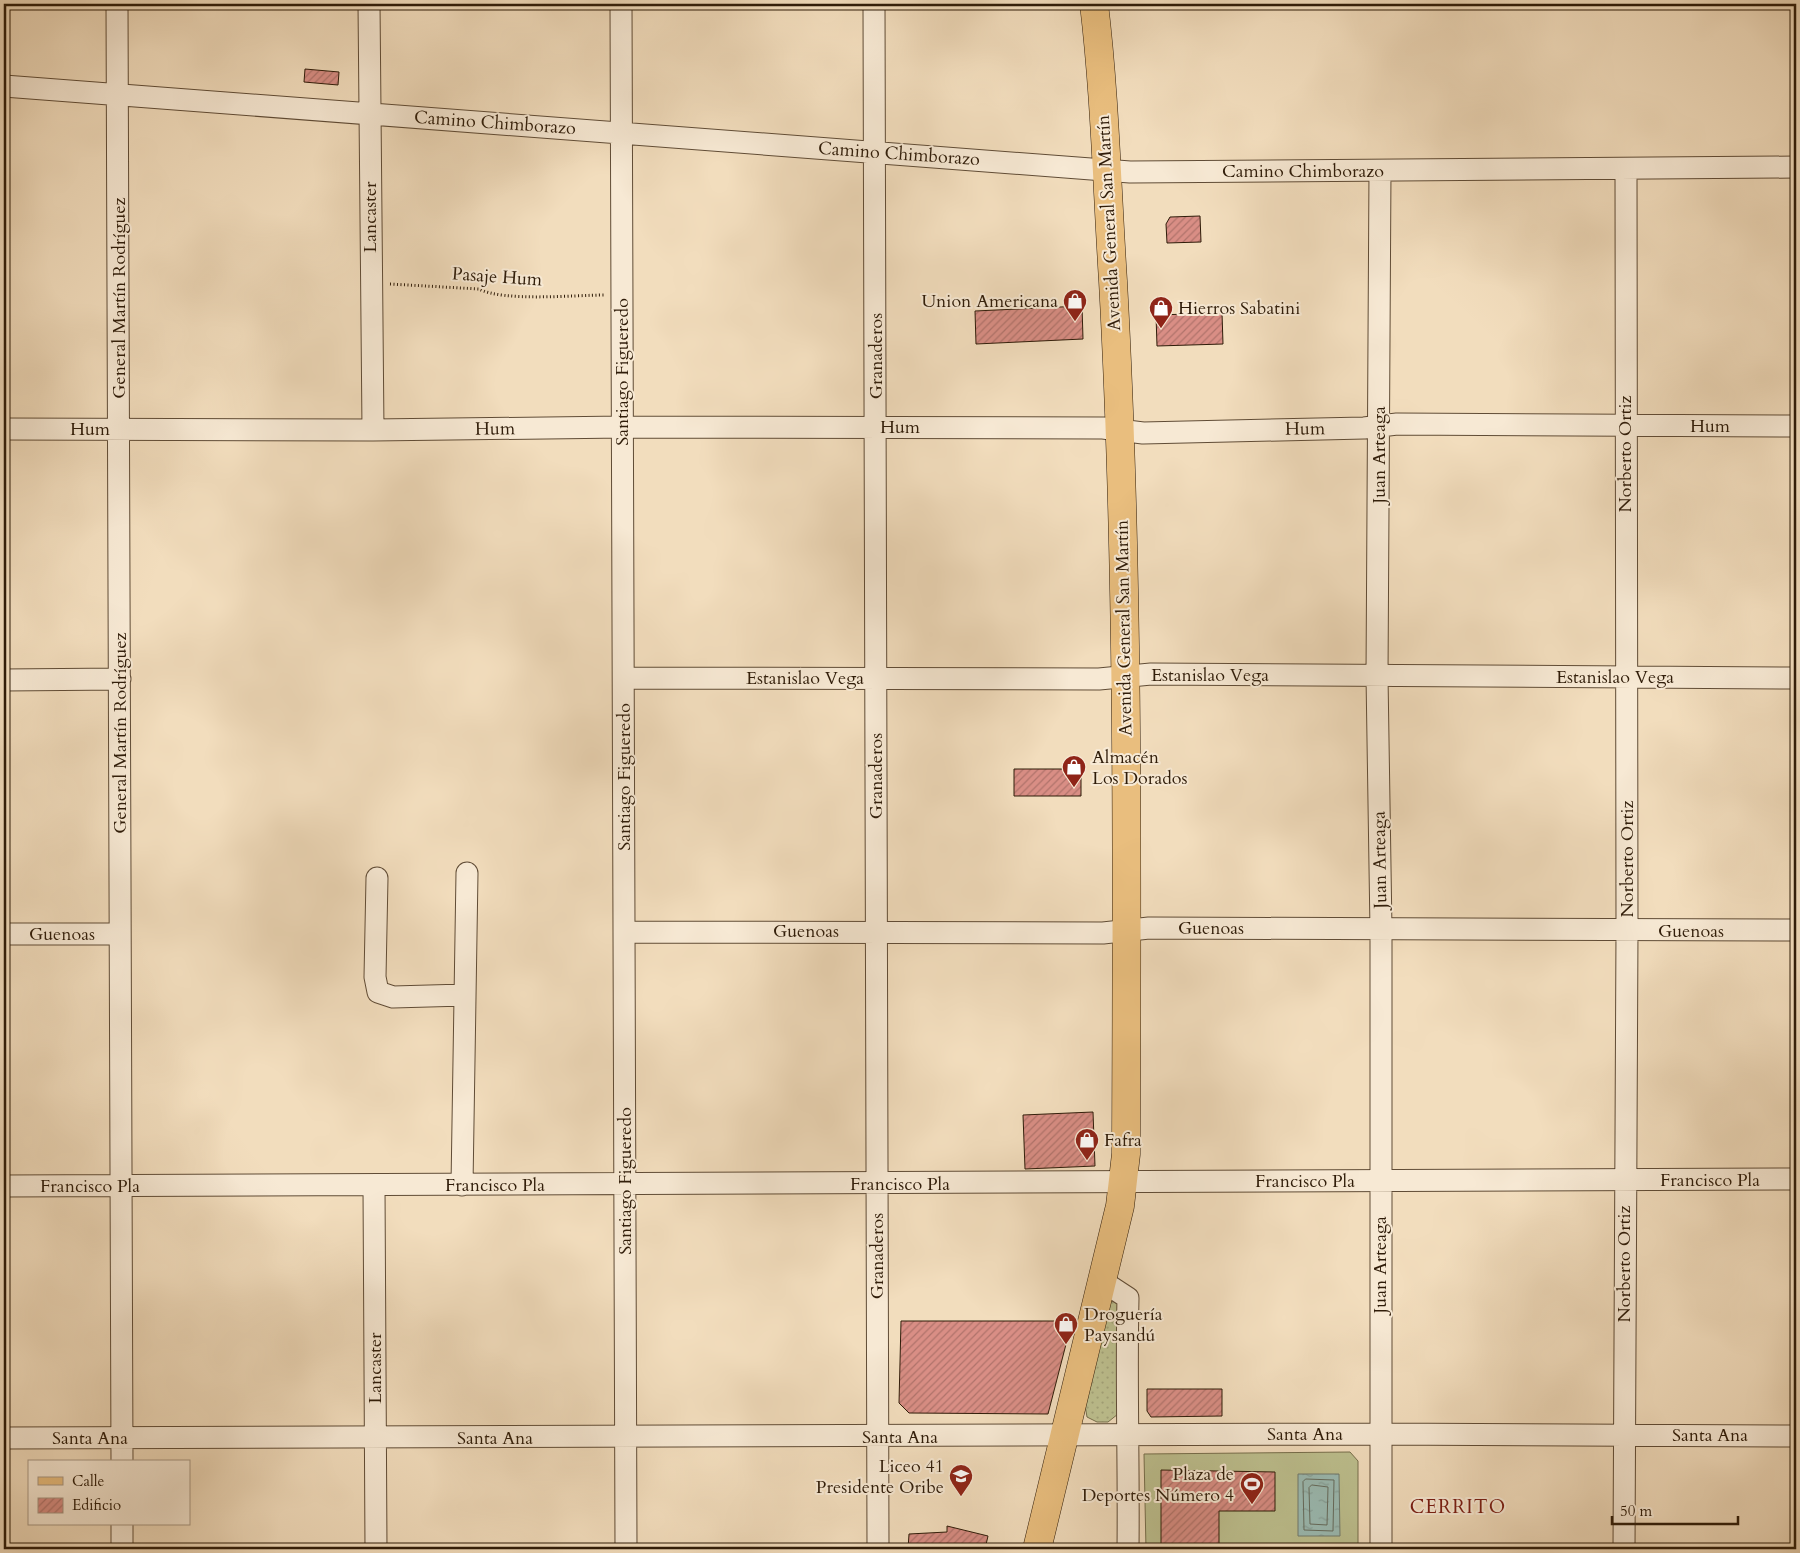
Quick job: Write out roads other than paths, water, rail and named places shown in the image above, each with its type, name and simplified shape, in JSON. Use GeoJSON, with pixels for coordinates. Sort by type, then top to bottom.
{"type":"FeatureCollection","features":[{"type":"Feature","properties":{"kind":"main road","name":"Avenida General San Martín"},"geometry":{"type":"LineString","coordinates":[[1037,1549],[1102,1281],[1123,1182],[1126,1154],[1127,930],[1121,430],[1094,4]]}},
{"type":"Feature","properties":{"kind":"street","name":"General Martín Rodríguez"},"geometry":{"type":"LineString","coordinates":[[117,4],[120,429],[122,1460]]}},
{"type":"Feature","properties":{"kind":"street","name":"Lancaster"},"geometry":{"type":"LineString","coordinates":[[369,4],[370,282],[373,430]]}},
{"type":"Feature","properties":{"kind":"street","name":"Santiago Figueredo"},"geometry":{"type":"LineString","coordinates":[[621,4],[626,1549]]}},
{"type":"Feature","properties":{"kind":"street","name":"Granaderos"},"geometry":{"type":"LineString","coordinates":[[874,4],[878,1549]]}},
{"type":"Feature","properties":{"kind":"street","name":"Camino Chimborazo"},"geometry":{"type":"LineString","coordinates":[[4,86],[1106,170],[1626,170],[1796,167]]}},
{"type":"Feature","properties":{"kind":"street","name":"Norberto Ortiz"},"geometry":{"type":"LineString","coordinates":[[1624,1549],[1627,931],[1626,170]]}},
{"type":"Feature","properties":{"kind":"street","name":"Juan Arteaga"},"geometry":{"type":"LineString","coordinates":[[1380,171],[1377,676],[1381,930],[1381,1549]]}},
{"type":"Feature","properties":{"kind":"street","name":"Hum"},"geometry":{"type":"LineString","coordinates":[[4,429],[373,430],[623,427],[876,427],[1103,428],[1143,433],[1397,424],[1796,426]]}},
{"type":"Feature","properties":{"kind":"street","name":"Estanislao Vega"},"geometry":{"type":"LineString","coordinates":[[624,678],[1099,679],[1151,674],[1796,678]]}},
{"type":"Feature","properties":{"kind":"street"},"geometry":{"type":"LineString","coordinates":[[4,680],[120,679]]}},
{"type":"Feature","properties":{"kind":"street"},"geometry":{"type":"LineString","coordinates":[[462,1185],[467,873]]}},
{"type":"Feature","properties":{"kind":"street"},"geometry":{"type":"LineString","coordinates":[[377,878],[375,976],[378,992],[393,997],[465,995]]}},
{"type":"Feature","properties":{"kind":"street","name":"Guenoas"},"geometry":{"type":"LineString","coordinates":[[625,932],[877,931],[1103,933],[1149,928],[1627,931],[1796,930]]}},
{"type":"Feature","properties":{"kind":"street","name":"Guenoas"},"geometry":{"type":"LineString","coordinates":[[4,934],[120,934]]}},
{"type":"Feature","properties":{"kind":"street","name":"Francisco Pla"},"geometry":{"type":"LineString","coordinates":[[4,1186],[1796,1180]]}},
{"type":"Feature","properties":{"kind":"street","name":"Lancaster"},"geometry":{"type":"LineString","coordinates":[[374,1186],[376,1549]]}},
{"type":"Feature","properties":{"kind":"street"},"geometry":{"type":"LineString","coordinates":[[1102,1281],[1128,1298],[1126,1381],[1129,1436],[1128,1549]]}},
{"type":"Feature","properties":{"kind":"street","name":"Santa Ana"},"geometry":{"type":"LineString","coordinates":[[4,1438],[877,1437],[1380,1434],[1796,1436]]}},
{"type":"Feature","properties":{"kind":"street"},"geometry":{"type":"LineString","coordinates":[[122,1526],[122,1549]]}},
{"type":"Feature","properties":{"kind":"water"},"geometry":{"type":"Polygon","coordinates":[[[1298,1474],[1339,1474],[1340,1536],[1298,1536],[1298,1474]]]}},
{"type":"Feature","properties":{"kind":"place","name":"Union Americana"},"geometry":{"type":"Point","coordinates":[1075,322]}},
{"type":"Feature","properties":{"kind":"place","name":"Hierros Sabatini"},"geometry":{"type":"Point","coordinates":[1161,329]}},
{"type":"Feature","properties":{"kind":"place","name":"Almacén Los Dorados"},"geometry":{"type":"Point","coordinates":[1074,788]}},
{"type":"Feature","properties":{"kind":"place","name":"Fafra"},"geometry":{"type":"Point","coordinates":[1087,1161]}},
{"type":"Feature","properties":{"kind":"place","name":"Droguería Paysandú"},"geometry":{"type":"Point","coordinates":[1066,1345]}},
{"type":"Feature","properties":{"kind":"place","name":"Liceo 41 Presidente Oribe"},"geometry":{"type":"Point","coordinates":[961,1497]}},
{"type":"Feature","properties":{"kind":"place","name":"Plaza de Deportes Número 4"},"geometry":{"type":"Point","coordinates":[1252,1505]}},
{"type":"Feature","properties":{"kind":"district","name":"CERRITO"},"geometry":{"type":"Point","coordinates":[1458,1507]}}]}
